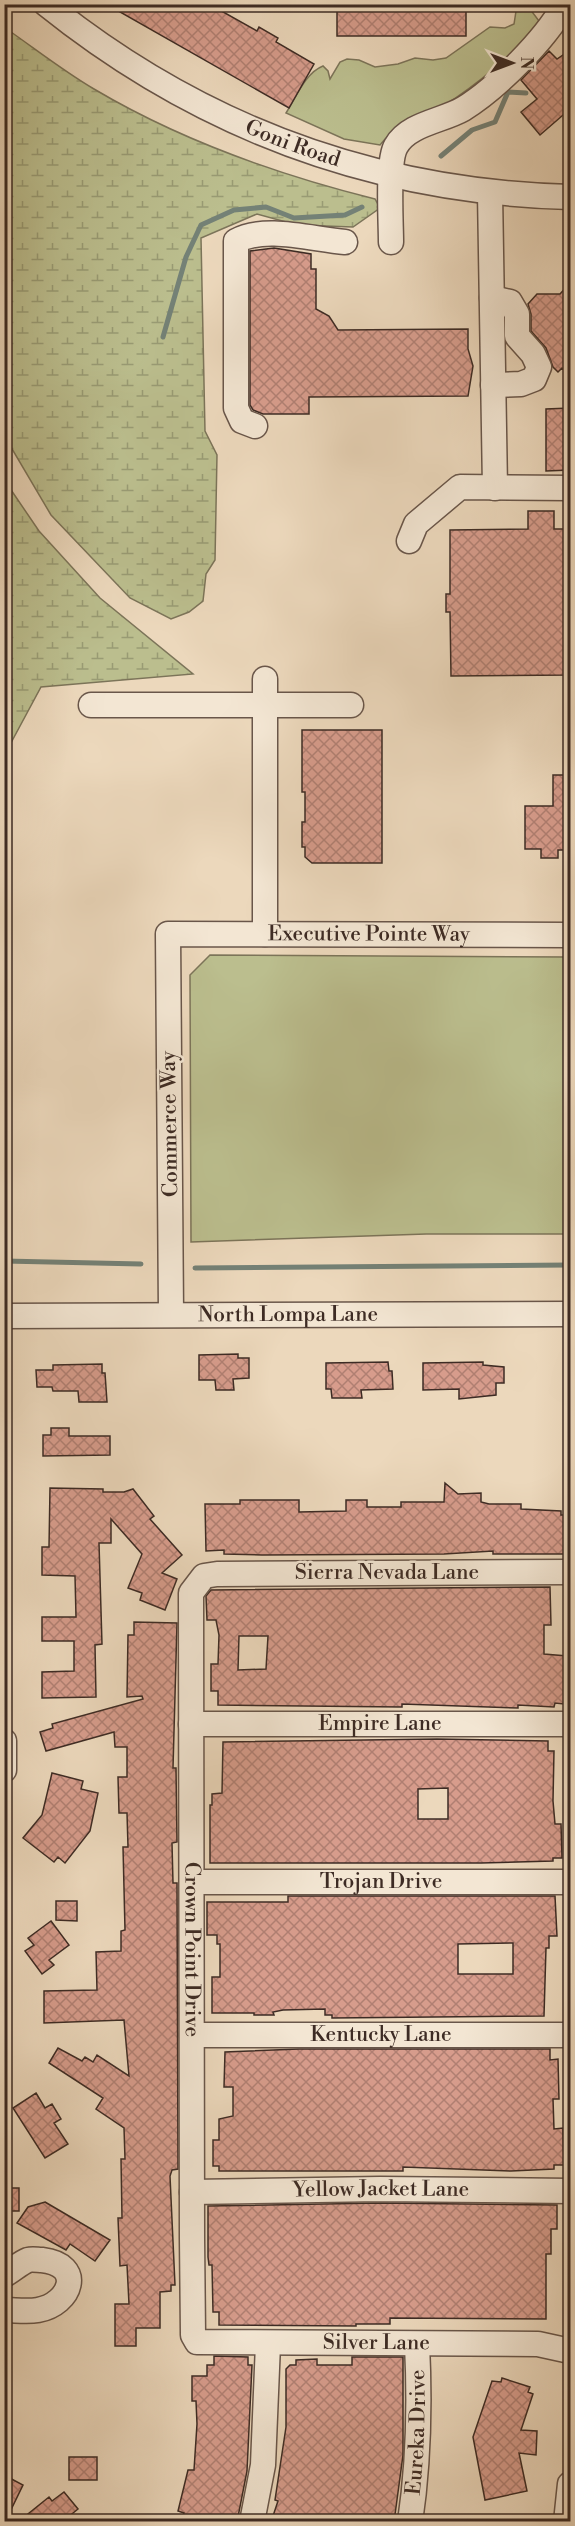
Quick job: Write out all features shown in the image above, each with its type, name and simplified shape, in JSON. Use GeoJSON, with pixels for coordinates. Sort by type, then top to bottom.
{"type":"FeatureCollection","features":[{"type":"Feature","properties":{"kind":"street","name":"Goni Road"},"geometry":{"type":"LineString","coordinates":[[46,4],[147,77],[193,102],[291,146],[391,177],[490,193],[570,197]]}},
{"type":"Feature","properties":{"kind":"street"},"geometry":{"type":"LineString","coordinates":[[391,242],[391,177],[394,148],[406,133],[444,119],[465,107],[525,57],[544,36],[565,4]]}},
{"type":"Feature","properties":{"kind":"street"},"geometry":{"type":"LineString","coordinates":[[490,193],[495,488]]}},
{"type":"Feature","properties":{"kind":"street"},"geometry":{"type":"LineString","coordinates":[[255,426],[242,421],[236,408],[236,241],[250,233],[273,232],[345,242]]}},
{"type":"Feature","properties":{"kind":"street"},"geometry":{"type":"LineString","coordinates":[[492,298],[510,302],[517,314],[517,336],[533,354],[539,367],[534,379],[521,384],[493,385]]}},
{"type":"Feature","properties":{"kind":"street"},"geometry":{"type":"LineString","coordinates":[[409,541],[416,524],[460,487],[570,488]]}},
{"type":"Feature","properties":{"kind":"street"},"geometry":{"type":"LineString","coordinates":[[265,679],[265,934]]}},
{"type":"Feature","properties":{"kind":"street"},"geometry":{"type":"LineString","coordinates":[[91,705],[351,705]]}},
{"type":"Feature","properties":{"kind":"street","name":"Executive Pointe Way"},"geometry":{"type":"LineString","coordinates":[[168,934],[570,935]]}},
{"type":"Feature","properties":{"kind":"street","name":"Commerce Way"},"geometry":{"type":"LineString","coordinates":[[168,934],[171,1313]]}},
{"type":"Feature","properties":{"kind":"street","name":"North Lompa Lane"},"geometry":{"type":"LineString","coordinates":[[4,1316],[171,1313],[570,1314]]}},
{"type":"Feature","properties":{"kind":"street","name":"Sierra Nevada Lane"},"geometry":{"type":"LineString","coordinates":[[204,1576],[570,1572]]}},
{"type":"Feature","properties":{"kind":"street","name":"Crown Point Drive"},"geometry":{"type":"LineString","coordinates":[[193,2328],[191,1593],[204,1576]]}},
{"type":"Feature","properties":{"kind":"street","name":"Empire Lane"},"geometry":{"type":"LineString","coordinates":[[191,1724],[570,1724]]}},
{"type":"Feature","properties":{"kind":"street"},"geometry":{"type":"LineString","coordinates":[[4,1741],[4,1770]]}},
{"type":"Feature","properties":{"kind":"street","name":"Trojan Drive"},"geometry":{"type":"LineString","coordinates":[[192,1881],[570,1881]]}},
{"type":"Feature","properties":{"kind":"street","name":"Kentucky Lane"},"geometry":{"type":"LineString","coordinates":[[192,2035],[570,2035]]}},
{"type":"Feature","properties":{"kind":"street","name":"Yellow Jacket Lane"},"geometry":{"type":"LineString","coordinates":[[192,2192],[380,2189],[570,2191]]}},
{"type":"Feature","properties":{"kind":"street"},"geometry":{"type":"LineString","coordinates":[[4,2275],[30,2259],[49,2261],[63,2267],[70,2278],[70,2287],[60,2300],[38,2310],[4,2310]]}},
{"type":"Feature","properties":{"kind":"street","name":"Silver Lane"},"geometry":{"type":"LineString","coordinates":[[193,2328],[197,2342],[538,2344],[570,2351]]}},
{"type":"Feature","properties":{"kind":"street"},"geometry":{"type":"LineString","coordinates":[[252,2522],[263,2465],[268,2344]]}},
{"type":"Feature","properties":{"kind":"street","name":"Eureka Drive"},"geometry":{"type":"LineString","coordinates":[[410,2522],[418,2467],[420,2406],[417,2344]]}},
{"type":"Feature","properties":{"kind":"street"},"geometry":{"type":"LineString","coordinates":[[566,2522],[570,2484]]}},
{"type":"Feature","properties":{"kind":"green space"},"geometry":{"type":"Polygon","coordinates":[[[517,5],[527,5],[539,21],[519,45],[468,89],[433,112],[402,125],[380,145],[344,139],[286,113],[301,86],[311,74],[323,66],[328,71],[330,79],[340,62],[347,59],[359,60],[375,67],[398,64],[415,58],[433,60],[446,58],[490,27],[505,28],[514,24],[517,5]]]}},
{"type":"Feature","properties":{"kind":"green space"},"geometry":{"type":"Polygon","coordinates":[[[11,32],[83,82],[161,124],[195,140],[267,167],[375,199],[380,208],[353,227],[297,225],[257,214],[201,238],[205,431],[217,455],[215,560],[206,574],[203,601],[189,612],[171,619],[130,598],[51,515],[5,437],[4,43],[11,32]]]}},
{"type":"Feature","properties":{"kind":"green space"},"geometry":{"type":"Polygon","coordinates":[[[5,481],[39,531],[100,598],[193,674],[41,687],[5,754],[5,481]]]}},
{"type":"Feature","properties":{"kind":"green space"},"geometry":{"type":"Polygon","coordinates":[[[210,955],[570,957],[570,1234],[426,1234],[191,1242],[190,975],[210,955]]]}},
{"type":"Feature","properties":{"kind":"building"},"geometry":{"type":"Polygon","coordinates":[[[106,4],[209,4],[257,31],[259,27],[278,38],[276,42],[314,64],[289,108],[106,4]]]}},
{"type":"Feature","properties":{"kind":"building"},"geometry":{"type":"Polygon","coordinates":[[[337,4],[466,4],[466,36],[337,36],[337,4]]]}},
{"type":"Feature","properties":{"kind":"building"},"geometry":{"type":"Polygon","coordinates":[[[549,51],[557,59],[563,55],[570,64],[570,109],[540,135],[521,112],[537,99],[521,80],[549,51]]]}},
{"type":"Feature","properties":{"kind":"building"},"geometry":{"type":"Polygon","coordinates":[[[274,248],[311,254],[311,269],[316,269],[316,309],[329,316],[338,330],[468,329],[468,349],[473,366],[468,396],[309,397],[309,414],[263,414],[253,410],[250,405],[250,251],[274,248]]]}},
{"type":"Feature","properties":{"kind":"building"},"geometry":{"type":"Polygon","coordinates":[[[570,283],[570,376],[562,368],[558,372],[553,367],[546,348],[531,331],[531,314],[528,304],[537,294],[560,294],[570,283]]]}},
{"type":"Feature","properties":{"kind":"building"},"geometry":{"type":"Polygon","coordinates":[[[570,408],[570,470],[546,471],[546,409],[570,408]]]}},
{"type":"Feature","properties":{"kind":"building"},"geometry":{"type":"Polygon","coordinates":[[[528,511],[554,511],[554,529],[570,529],[570,675],[451,676],[450,612],[446,612],[446,594],[450,594],[450,530],[528,529],[528,511]]]}},
{"type":"Feature","properties":{"kind":"building"},"geometry":{"type":"Polygon","coordinates":[[[302,730],[382,730],[382,863],[312,863],[305,857],[305,847],[302,847],[305,792],[302,792],[302,730]]]}},
{"type":"Feature","properties":{"kind":"building"},"geometry":{"type":"Polygon","coordinates":[[[553,775],[570,775],[570,850],[558,850],[558,858],[541,858],[541,849],[525,849],[525,806],[553,806],[553,775]]]}},
{"type":"Feature","properties":{"kind":"building"},"geometry":{"type":"Polygon","coordinates":[[[238,1354],[238,1358],[249,1358],[249,1378],[233,1379],[234,1390],[216,1390],[215,1380],[199,1380],[199,1355],[238,1354]]]}},
{"type":"Feature","properties":{"kind":"building"},"geometry":{"type":"Polygon","coordinates":[[[388,1362],[389,1371],[392,1371],[393,1389],[361,1390],[362,1398],[332,1398],[331,1389],[326,1389],[326,1363],[388,1362]]]}},
{"type":"Feature","properties":{"kind":"building"},"geometry":{"type":"Polygon","coordinates":[[[483,1362],[483,1365],[504,1367],[504,1383],[496,1383],[496,1395],[459,1399],[459,1389],[423,1390],[423,1363],[483,1362]]]}},
{"type":"Feature","properties":{"kind":"building"},"geometry":{"type":"Polygon","coordinates":[[[102,1364],[102,1373],[105,1373],[107,1402],[79,1402],[78,1391],[53,1391],[52,1387],[37,1387],[36,1370],[53,1370],[53,1365],[102,1364]]]}},
{"type":"Feature","properties":{"kind":"building"},"geometry":{"type":"Polygon","coordinates":[[[51,1428],[69,1428],[69,1436],[110,1436],[110,1455],[43,1456],[43,1435],[51,1435],[51,1428]]]}},
{"type":"Feature","properties":{"kind":"building"},"geometry":{"type":"Polygon","coordinates":[[[445,1483],[458,1494],[481,1493],[481,1502],[521,1504],[521,1509],[561,1511],[561,1515],[569,1515],[569,1554],[493,1554],[493,1551],[444,1554],[262,1555],[224,1554],[224,1550],[206,1551],[205,1504],[240,1504],[240,1500],[299,1500],[299,1512],[346,1511],[346,1500],[367,1500],[367,1507],[401,1507],[401,1502],[444,1502],[445,1483]]]}},
{"type":"Feature","properties":{"kind":"building"},"geometry":{"type":"Polygon","coordinates":[[[50,1488],[103,1489],[103,1492],[124,1492],[133,1489],[154,1516],[150,1519],[182,1555],[162,1573],[177,1579],[165,1610],[140,1600],[142,1593],[128,1588],[142,1554],[111,1519],[111,1543],[99,1543],[102,1644],[95,1645],[96,1697],[42,1698],[42,1672],[74,1671],[74,1641],[42,1641],[42,1617],[76,1617],[75,1576],[42,1575],[42,1547],[49,1547],[50,1488]]]}},
{"type":"Feature","properties":{"kind":"building"},"geometry":{"type":"Polygon","coordinates":[[[550,1587],[551,1625],[544,1625],[544,1654],[567,1656],[564,1704],[555,1703],[554,1707],[518,1705],[518,1708],[402,1704],[402,1707],[218,1705],[218,1691],[211,1691],[211,1664],[218,1664],[219,1635],[216,1620],[207,1620],[206,1596],[211,1590],[550,1587]],[[239,1636],[238,1670],[266,1669],[268,1636],[239,1636]]]}},
{"type":"Feature","properties":{"kind":"building"},"geometry":{"type":"Polygon","coordinates":[[[134,1622],[177,1623],[173,1768],[176,1768],[177,1842],[172,1843],[173,1883],[177,1883],[178,2169],[172,2170],[170,2176],[175,2285],[171,2285],[171,2291],[160,2292],[160,2328],[136,2328],[136,2346],[115,2346],[115,2304],[129,2304],[127,2265],[120,2266],[118,2218],[122,2218],[121,2159],[125,2159],[124,2128],[96,2109],[103,2098],[49,2063],[58,2048],[82,2061],[85,2057],[93,2062],[97,2055],[129,2076],[124,2020],[44,2023],[44,1991],[97,1990],[96,1952],[121,1951],[121,1931],[125,1930],[123,1847],[128,1847],[127,1813],[119,1813],[118,1777],[127,1777],[127,1747],[115,1747],[114,1732],[46,1751],[40,1732],[53,1728],[52,1724],[143,1699],[142,1696],[127,1697],[128,1635],[134,1635],[134,1622]]]}},
{"type":"Feature","properties":{"kind":"building"},"geometry":{"type":"Polygon","coordinates":[[[437,1739],[548,1741],[548,1751],[554,1751],[553,1801],[555,1824],[561,1824],[562,1858],[553,1858],[553,1861],[481,1863],[210,1863],[210,1805],[212,1805],[212,1794],[222,1793],[223,1742],[437,1739]],[[448,1788],[418,1789],[418,1819],[448,1819],[448,1788]]]}},
{"type":"Feature","properties":{"kind":"building"},"geometry":{"type":"Polygon","coordinates":[[[52,1773],[83,1781],[81,1789],[98,1793],[90,1831],[65,1863],[58,1857],[54,1862],[23,1838],[42,1815],[52,1773]]]}},
{"type":"Feature","properties":{"kind":"building"},"geometry":{"type":"Polygon","coordinates":[[[288,1896],[555,1896],[557,1936],[549,1936],[549,1948],[546,1948],[544,2016],[332,2018],[332,2015],[325,2015],[325,2009],[283,2010],[273,2012],[274,2015],[212,2013],[212,1977],[220,1977],[220,1944],[217,1944],[217,1935],[207,1935],[207,1902],[288,1902],[288,1896]],[[513,1943],[458,1944],[458,1974],[513,1974],[513,1943]]]}},
{"type":"Feature","properties":{"kind":"building"},"geometry":{"type":"Polygon","coordinates":[[[56,1901],[77,1901],[77,1921],[56,1920],[56,1901]]]}},
{"type":"Feature","properties":{"kind":"building"},"geometry":{"type":"Polygon","coordinates":[[[51,1921],[69,1945],[49,1960],[54,1965],[42,1974],[25,1951],[34,1945],[28,1938],[51,1921]]]}},
{"type":"Feature","properties":{"kind":"building"},"geometry":{"type":"Polygon","coordinates":[[[299,2049],[550,2049],[550,2060],[558,2059],[559,2099],[553,2099],[554,2129],[563,2128],[564,2165],[554,2165],[554,2169],[511,2171],[403,2167],[403,2171],[219,2171],[219,2166],[213,2166],[213,2140],[219,2140],[219,2119],[233,2116],[233,2087],[224,2087],[225,2052],[299,2049]]]}},
{"type":"Feature","properties":{"kind":"building"},"geometry":{"type":"Polygon","coordinates":[[[36,2093],[45,2108],[52,2104],[61,2119],[54,2123],[68,2144],[45,2158],[13,2108],[36,2093]]]}},
{"type":"Feature","properties":{"kind":"building"},"geometry":{"type":"Polygon","coordinates":[[[4,2188],[19,2188],[19,2211],[4,2211],[4,2188]]]}},
{"type":"Feature","properties":{"kind":"building"},"geometry":{"type":"Polygon","coordinates":[[[45,2202],[110,2240],[95,2261],[70,2244],[66,2250],[17,2223],[28,2207],[45,2202]]]}},
{"type":"Feature","properties":{"kind":"building"},"geometry":{"type":"Polygon","coordinates":[[[380,2203],[557,2205],[557,2229],[551,2229],[551,2254],[546,2254],[546,2319],[390,2318],[390,2324],[356,2324],[356,2326],[219,2325],[219,2312],[213,2312],[212,2265],[209,2265],[208,2257],[208,2206],[380,2203]]]}},
{"type":"Feature","properties":{"kind":"building"},"geometry":{"type":"Polygon","coordinates":[[[214,2356],[248,2357],[248,2365],[252,2365],[247,2471],[237,2522],[181,2522],[184,2513],[178,2511],[188,2470],[194,2470],[197,2424],[196,2401],[192,2401],[192,2376],[207,2376],[207,2365],[214,2365],[214,2356]]]}},
{"type":"Feature","properties":{"kind":"building"},"geometry":{"type":"Polygon","coordinates":[[[352,2357],[403,2357],[403,2455],[394,2522],[271,2522],[278,2501],[275,2500],[286,2427],[286,2369],[290,2365],[296,2365],[296,2360],[317,2359],[317,2365],[352,2365],[352,2357]]]}},
{"type":"Feature","properties":{"kind":"building"},"geometry":{"type":"Polygon","coordinates":[[[502,2378],[530,2387],[528,2392],[533,2394],[521,2430],[537,2431],[536,2455],[519,2453],[527,2491],[485,2500],[473,2437],[492,2381],[501,2382],[502,2378]]]}},
{"type":"Feature","properties":{"kind":"building"},"geometry":{"type":"Polygon","coordinates":[[[69,2457],[97,2457],[97,2480],[69,2480],[69,2457]]]}},
{"type":"Feature","properties":{"kind":"building"},"geometry":{"type":"Polygon","coordinates":[[[4,2475],[23,2485],[5,2522],[4,2522],[4,2475]]]}},
{"type":"Feature","properties":{"kind":"building"},"geometry":{"type":"Polygon","coordinates":[[[64,2492],[78,2509],[62,2522],[18,2522],[49,2497],[52,2501],[64,2492]]]}},
{"type":"Feature","properties":{"kind":"waterway"},"geometry":{"type":"LineString","coordinates":[[441,156],[472,130],[495,122],[508,92],[526,93]]}},
{"type":"Feature","properties":{"kind":"waterway"},"geometry":{"type":"LineString","coordinates":[[163,337],[186,257],[201,225],[234,210],[266,207],[294,218],[345,215],[362,207]]}},
{"type":"Feature","properties":{"kind":"waterway"},"geometry":{"type":"LineString","coordinates":[[4,1261],[141,1264]]}},
{"type":"Feature","properties":{"kind":"waterway"},"geometry":{"type":"LineString","coordinates":[[195,1268],[570,1265]]}}]}
